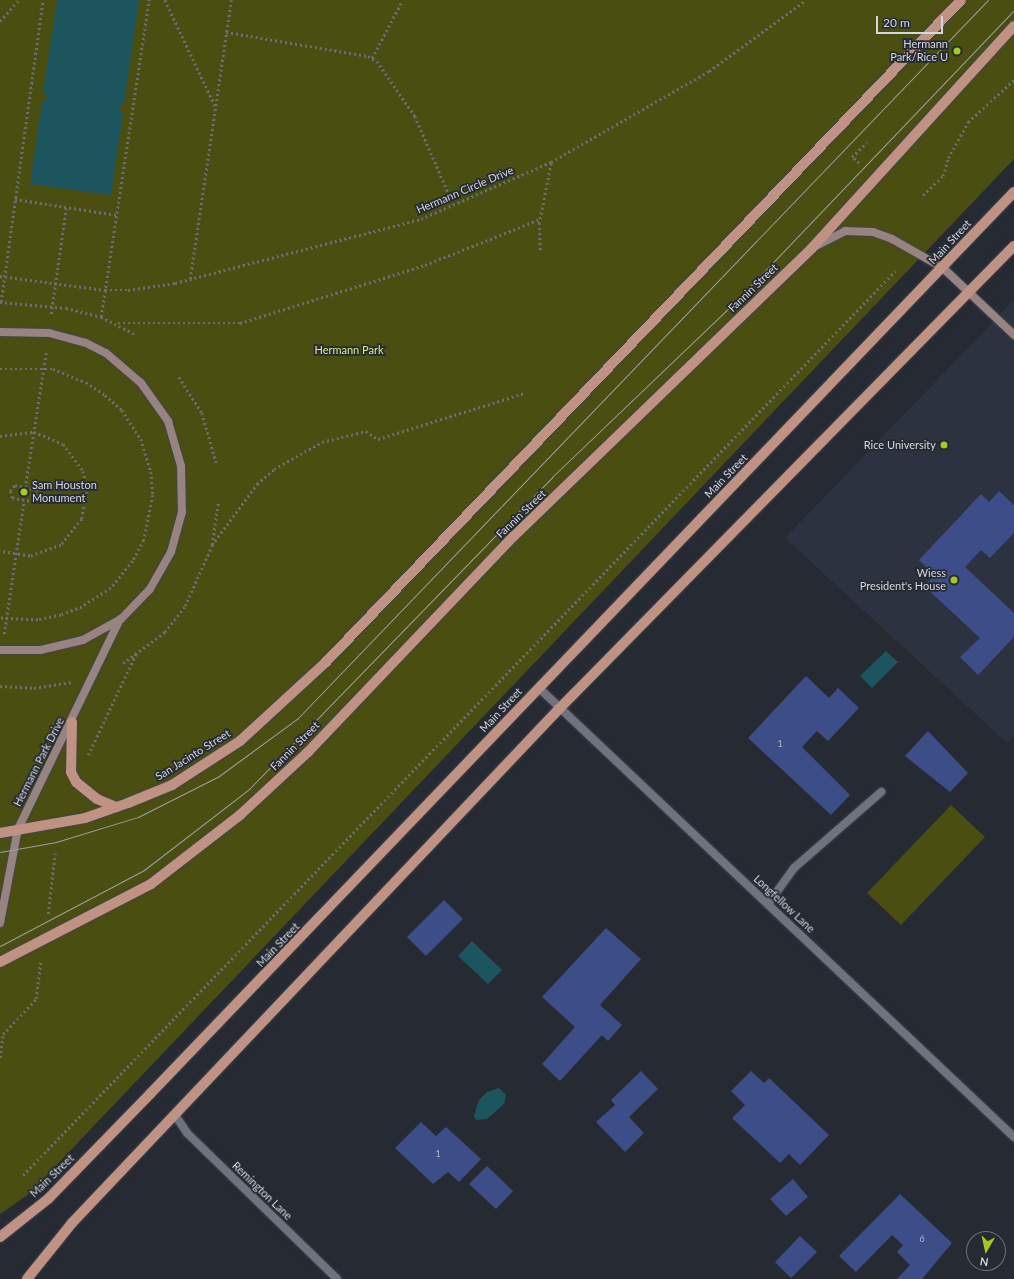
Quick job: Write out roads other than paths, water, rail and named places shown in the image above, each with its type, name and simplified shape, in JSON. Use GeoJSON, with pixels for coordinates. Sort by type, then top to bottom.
{"type":"FeatureCollection","features":[{"type":"Feature","properties":{"kind":"main road","name":"San Jacinto Street"},"geometry":{"type":"LineString","coordinates":[[0,832],[85,818],[116,807],[172,785],[240,741],[326,662],[961,0]]}},
{"type":"Feature","properties":{"kind":"main road","name":"Fannin Street"},"geometry":{"type":"LineString","coordinates":[[0,962],[151,884],[240,816],[308,752],[514,536],[812,248],[1014,26]]}},
{"type":"Feature","properties":{"kind":"main road","name":"Main Street"},"geometry":{"type":"LineString","coordinates":[[0,1237],[53,1194],[1014,192]]}},
{"type":"Feature","properties":{"kind":"main road"},"geometry":{"type":"LineString","coordinates":[[27,1279],[72,1223],[560,709],[1014,246]]}},
{"type":"Feature","properties":{"kind":"main road"},"geometry":{"type":"LineString","coordinates":[[72,722],[71,772],[76,782],[97,799],[116,807]]}},
{"type":"Feature","properties":{"kind":"street"},"geometry":{"type":"LineString","coordinates":[[812,248],[845,231],[873,232],[942,268],[971,291],[1014,335]]}},
{"type":"Feature","properties":{"kind":"street"},"geometry":{"type":"LineString","coordinates":[[0,332],[48,333],[86,343],[106,353],[142,383],[168,421],[181,466],[182,512],[171,552],[154,582],[121,618],[83,640],[41,650],[0,650]]}},
{"type":"Feature","properties":{"kind":"street","name":"Hermann Park Drive"},"geometry":{"type":"LineString","coordinates":[[0,923],[18,829],[72,722],[121,618]]}},
{"type":"Feature","properties":{"kind":"street","name":"Longfellow Lane"},"geometry":{"type":"LineString","coordinates":[[539,688],[1014,1137]]}},
{"type":"Feature","properties":{"kind":"street"},"geometry":{"type":"LineString","coordinates":[[768,904],[794,868],[881,792]]}},
{"type":"Feature","properties":{"kind":"street","name":"Remington Lane"},"geometry":{"type":"LineString","coordinates":[[175,1115],[187,1133],[336,1279]]}},
{"type":"Feature","properties":{"kind":"water"},"geometry":{"type":"Polygon","coordinates":[[[57,0],[139,0],[124,103],[118,107],[123,114],[111,195],[30,184],[42,102],[48,98],[43,92],[57,0]]]}},
{"type":"Feature","properties":{"kind":"water"},"geometry":{"type":"Polygon","coordinates":[[[886,651],[898,662],[872,688],[860,676],[886,651]]]}},
{"type":"Feature","properties":{"kind":"water"},"geometry":{"type":"Polygon","coordinates":[[[472,941],[502,970],[488,984],[458,956],[472,941]]]}},
{"type":"Feature","properties":{"kind":"water"},"geometry":{"type":"Polygon","coordinates":[[[499,1088],[506,1095],[504,1104],[487,1119],[476,1120],[474,1116],[479,1100],[487,1092],[499,1088]]]}},
{"type":"Feature","properties":{"kind":"tram line"},"geometry":{"type":"LineString","coordinates":[[0,852],[56,842],[138,817],[219,776],[297,719],[988,0]]}},
{"type":"Feature","properties":{"kind":"tram line"},"geometry":{"type":"LineString","coordinates":[[0,946],[144,870],[249,789],[552,477],[738,299],[1014,10]]}},
{"type":"Feature","properties":{"kind":"place","name":"Hermann Park/Rice U"},"geometry":{"type":"Point","coordinates":[957,51]}},
{"type":"Feature","properties":{"kind":"place","name":"Rice University"},"geometry":{"type":"Point","coordinates":[944,445]}},
{"type":"Feature","properties":{"kind":"place","name":"Sam Houston Monument"},"geometry":{"type":"Point","coordinates":[24,492]}},
{"type":"Feature","properties":{"kind":"place","name":"Wiess President's House"},"geometry":{"type":"Point","coordinates":[954,580]}},
{"type":"Feature","properties":{"kind":"park label","name":"Hermann Park"},"geometry":{"type":"Point","coordinates":[349,350]}}]}
